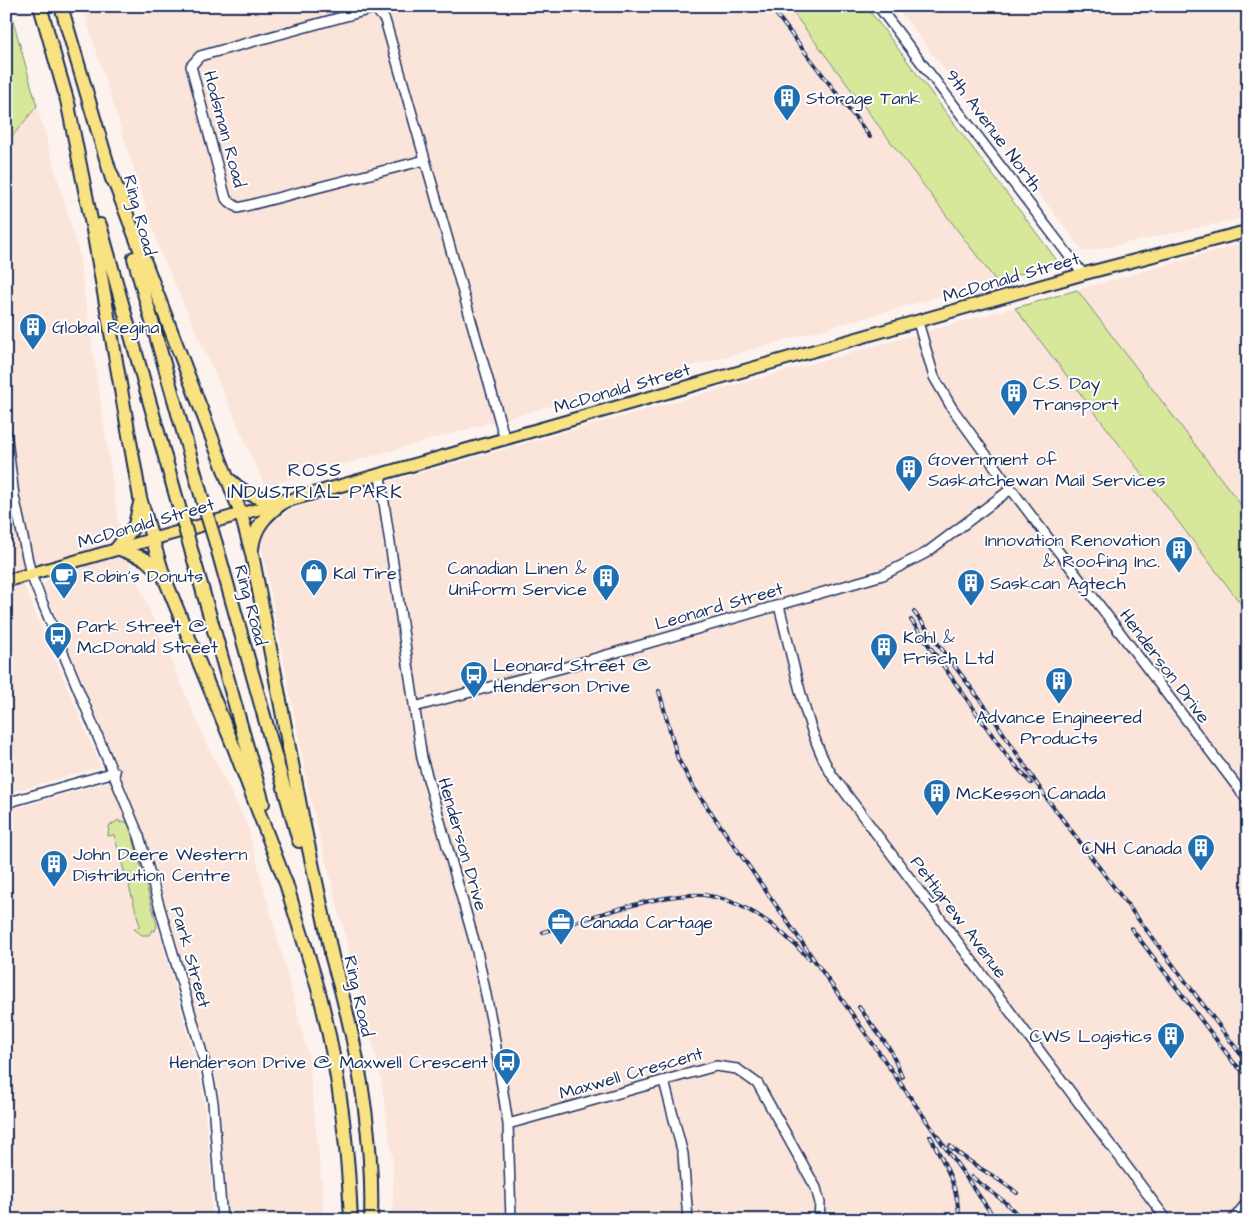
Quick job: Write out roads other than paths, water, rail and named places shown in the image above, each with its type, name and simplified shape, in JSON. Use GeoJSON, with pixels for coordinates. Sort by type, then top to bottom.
{"type":"FeatureCollection","features":[{"type":"Feature","properties":{"kind":"highway"},"geometry":{"type":"LineString","coordinates":[[40,6],[192,553],[321,1000],[335,1066],[347,1147],[351,1220]]}},
{"type":"Feature","properties":{"kind":"highway","name":"Ring Road"},"geometry":{"type":"LineString","coordinates":[[61,6],[216,544],[333,961],[362,1086],[372,1196],[371,1220]]}},
{"type":"Feature","properties":{"kind":"highway"},"geometry":{"type":"LineString","coordinates":[[67,100],[93,230],[140,498],[164,577],[235,750],[288,889]]}},
{"type":"Feature","properties":{"kind":"highway"},"geometry":{"type":"LineString","coordinates":[[110,173],[241,514],[252,554],[303,821],[333,961]]}},
{"type":"Feature","properties":{"kind":"highway"},"geometry":{"type":"LineString","coordinates":[[228,477],[240,490],[250,496],[285,501]]}},
{"type":"Feature","properties":{"kind":"highway"},"geometry":{"type":"LineString","coordinates":[[140,498],[135,525],[117,548],[144,559],[164,577]]}},
{"type":"Feature","properties":{"kind":"highway"},"geometry":{"type":"LineString","coordinates":[[252,554],[256,529],[268,513],[285,501]]}},
{"type":"Feature","properties":{"kind":"main road","name":"McDonald Street"},"geometry":{"type":"LineString","coordinates":[[6,581],[117,548],[380,476],[1083,274],[1248,231]]}},
{"type":"Feature","properties":{"kind":"street","name":"9th Avenue North"},"geometry":{"type":"LineString","coordinates":[[878,6],[1083,274]]}},
{"type":"Feature","properties":{"kind":"street","name":"Hodsman Road"},"geometry":{"type":"LineString","coordinates":[[425,160],[238,208],[226,199],[191,66],[200,56],[375,8],[385,20],[425,160],[505,440]]}},
{"type":"Feature","properties":{"kind":"street","name":"Henderson Drive"},"geometry":{"type":"LineString","coordinates":[[918,322],[934,377],[952,408],[1010,489],[1248,802]]}},
{"type":"Feature","properties":{"kind":"street","name":"Park Street"},"geometry":{"type":"LineString","coordinates":[[6,431],[14,496],[30,575],[115,772],[139,836],[209,1079],[213,1102],[222,1220]]}},
{"type":"Feature","properties":{"kind":"street","name":"Henderson Drive"},"geometry":{"type":"LineString","coordinates":[[380,476],[422,758],[477,951],[493,1028],[508,1124],[511,1220]]}},
{"type":"Feature","properties":{"kind":"street","name":"Leonard Street"},"geometry":{"type":"LineString","coordinates":[[414,707],[779,606],[883,575],[926,553],[1010,489]]}},
{"type":"Feature","properties":{"kind":"street","name":"Pettigrew Avenue"},"geometry":{"type":"LineString","coordinates":[[779,606],[809,717],[828,769],[1167,1220]]}},
{"type":"Feature","properties":{"kind":"street"},"geometry":{"type":"LineString","coordinates":[[6,803],[115,772]]}},
{"type":"Feature","properties":{"kind":"street","name":"Maxwell Crescent"},"geometry":{"type":"LineString","coordinates":[[508,1124],[716,1066],[737,1068],[753,1079],[816,1188],[820,1202],[819,1220]]}},
{"type":"Feature","properties":{"kind":"street"},"geometry":{"type":"LineString","coordinates":[[664,1081],[683,1154],[688,1220]]}},
{"type":"Feature","properties":{"kind":"street"},"geometry":{"type":"LineString","coordinates":[[1233,1220],[1248,1201]]}},
{"type":"Feature","properties":{"kind":"railway"},"geometry":{"type":"LineString","coordinates":[[770,6],[870,137]]}},
{"type":"Feature","properties":{"kind":"railway"},"geometry":{"type":"LineString","coordinates":[[914,612],[990,713],[1045,796],[1248,1064]]}},
{"type":"Feature","properties":{"kind":"railway"},"geometry":{"type":"LineString","coordinates":[[911,620],[1007,756],[1031,783]]}},
{"type":"Feature","properties":{"kind":"railway"},"geometry":{"type":"LineString","coordinates":[[659,691],[678,759],[694,788],[996,1220]]}},
{"type":"Feature","properties":{"kind":"railway"},"geometry":{"type":"LineString","coordinates":[[543,932],[627,906],[673,897],[710,896],[738,905],[765,920],[809,959]]}},
{"type":"Feature","properties":{"kind":"railway"},"geometry":{"type":"LineString","coordinates":[[1131,928],[1234,1063],[1248,1076]]}},
{"type":"Feature","properties":{"kind":"railway"},"geometry":{"type":"LineString","coordinates":[[859,1007],[891,1051],[902,1077]]}},
{"type":"Feature","properties":{"kind":"railway"},"geometry":{"type":"LineString","coordinates":[[930,1136],[946,1166],[954,1187],[959,1220]]}},
{"type":"Feature","properties":{"kind":"railway"},"geometry":{"type":"LineString","coordinates":[[950,1146],[1017,1193]]}},
{"type":"Feature","properties":{"kind":"railway"},"geometry":{"type":"LineString","coordinates":[[972,1177],[1006,1203],[1023,1220]]}},
{"type":"Feature","properties":{"kind":"place","name":"Storage Tank"},"geometry":{"type":"Point","coordinates":[787,122]}},
{"type":"Feature","properties":{"kind":"place","name":"Global Regina"},"geometry":{"type":"Point","coordinates":[33,351]}},
{"type":"Feature","properties":{"kind":"place","name":"C.S. Day Transport"},"geometry":{"type":"Point","coordinates":[1014,417]}},
{"type":"Feature","properties":{"kind":"place","name":"Government of Saskatchewan Mail Services"},"geometry":{"type":"Point","coordinates":[909,493]}},
{"type":"Feature","properties":{"kind":"place","name":"Innovation Renovation & Roofing Inc."},"geometry":{"type":"Point","coordinates":[1179,574]}},
{"type":"Feature","properties":{"kind":"place","name":"Kal Tire"},"geometry":{"type":"Point","coordinates":[314,597]}},
{"type":"Feature","properties":{"kind":"place","name":"Robin's Donuts"},"geometry":{"type":"Point","coordinates":[64,600]}},
{"type":"Feature","properties":{"kind":"place","name":"Canadian Linen & Uniform Service"},"geometry":{"type":"Point","coordinates":[606,602]}},
{"type":"Feature","properties":{"kind":"place","name":"Saskcan Agtech"},"geometry":{"type":"Point","coordinates":[971,607]}},
{"type":"Feature","properties":{"kind":"place","name":"Park Street @ McDonald Street"},"geometry":{"type":"Point","coordinates":[58,660]}},
{"type":"Feature","properties":{"kind":"place","name":"Kohl & Frisch Ltd"},"geometry":{"type":"Point","coordinates":[884,671]}},
{"type":"Feature","properties":{"kind":"place","name":"Leonard Street @ Henderson Drive"},"geometry":{"type":"Point","coordinates":[474,699]}},
{"type":"Feature","properties":{"kind":"place","name":"Advance Engineered Products"},"geometry":{"type":"Point","coordinates":[1059,705]}},
{"type":"Feature","properties":{"kind":"place","name":"McKesson Canada"},"geometry":{"type":"Point","coordinates":[937,817]}},
{"type":"Feature","properties":{"kind":"place","name":"CNH Canada"},"geometry":{"type":"Point","coordinates":[1201,872]}},
{"type":"Feature","properties":{"kind":"place","name":"John Deere Western Distribution Centre"},"geometry":{"type":"Point","coordinates":[54,888]}},
{"type":"Feature","properties":{"kind":"place","name":"Canada Cartage"},"geometry":{"type":"Point","coordinates":[561,946]}},
{"type":"Feature","properties":{"kind":"place","name":"CWS Logistics"},"geometry":{"type":"Point","coordinates":[1171,1060]}},
{"type":"Feature","properties":{"kind":"place","name":"Henderson Drive @ Maxwell Crescent"},"geometry":{"type":"Point","coordinates":[507,1086]}},
{"type":"Feature","properties":{"kind":"district","name":"ROSS INDUSTRIAL PARK"},"geometry":{"type":"Point","coordinates":[315,480]}}]}
